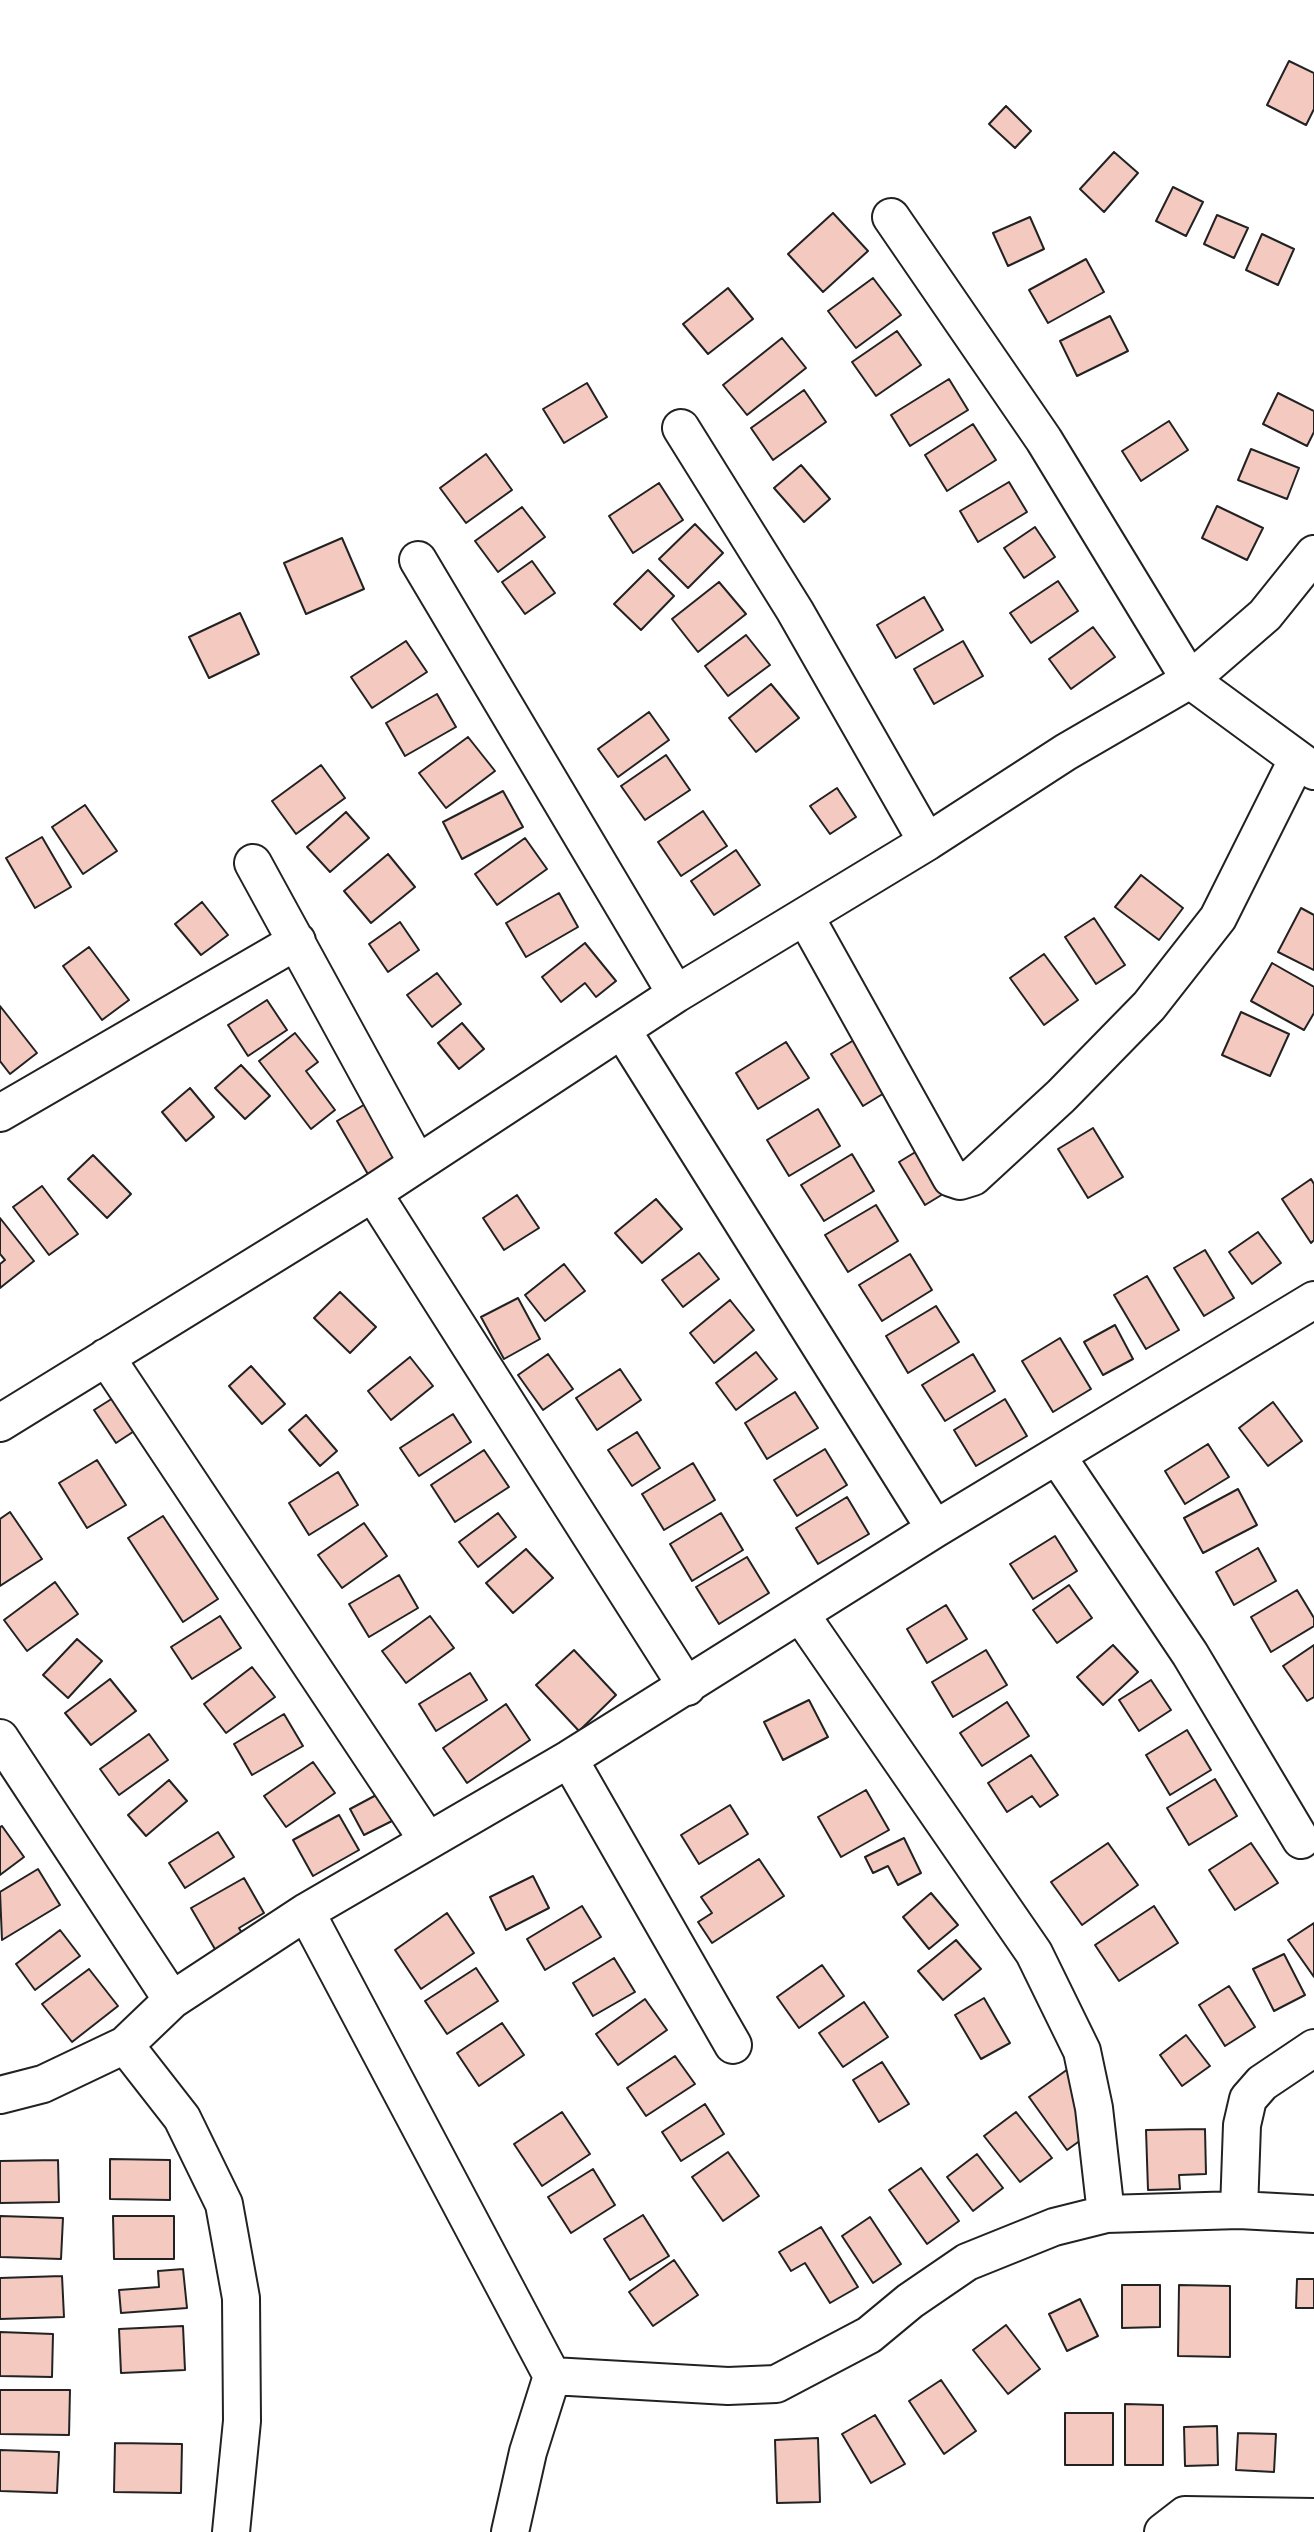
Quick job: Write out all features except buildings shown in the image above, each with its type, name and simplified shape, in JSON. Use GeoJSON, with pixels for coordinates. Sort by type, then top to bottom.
{"type":"FeatureCollection","features":[{"type":"Feature","properties":{"kind":"street"},"geometry":{"type":"LineString","coordinates":[[806,918],[951,1178],[960,1181],[973,1177],[995,1157],[1149,1006],[1218,918],[1305,765],[1190,680],[1044,440],[891,217]]}},
{"type":"Feature","properties":{"kind":"street"},"geometry":{"type":"LineString","coordinates":[[681,428],[795,611],[927,842]]}},
{"type":"Feature","properties":{"kind":"street"},"geometry":{"type":"LineString","coordinates":[[0,1423],[373,1193],[416,1161],[676,994],[806,918],[1066,752],[1190,680],[1265,615],[1314,554]]}},
{"type":"Feature","properties":{"kind":"street"},"geometry":{"type":"LineString","coordinates":[[418,560],[676,994]]}},
{"type":"Feature","properties":{"kind":"street"},"geometry":{"type":"LineString","coordinates":[[253,863],[416,1161]]}},
{"type":"Feature","properties":{"kind":"street"},"geometry":{"type":"LineString","coordinates":[[0,1113],[297,941]]}},
{"type":"Feature","properties":{"kind":"street"},"geometry":{"type":"LineString","coordinates":[[622,1030],[935,1529]]}},
{"type":"Feature","properties":{"kind":"street"},"geometry":{"type":"LineString","coordinates":[[373,1193],[687,1687]]}},
{"type":"Feature","properties":{"kind":"street"},"geometry":{"type":"LineString","coordinates":[[0,2095],[43,2084],[125,2045],[172,2000],[306,1912],[569,1759],[935,1529],[1314,1300]]}},
{"type":"Feature","properties":{"kind":"street"},"geometry":{"type":"LineString","coordinates":[[106,1357],[428,1841]]}},
{"type":"Feature","properties":{"kind":"street"},"geometry":{"type":"LineString","coordinates":[[1057,1456],[1190,1654],[1301,1840]]}},
{"type":"Feature","properties":{"kind":"street"},"geometry":{"type":"LineString","coordinates":[[801,1615],[1034,1953],[1082,2051],[1094,2108],[1106,2214]]}},
{"type":"Feature","properties":{"kind":"street"},"geometry":{"type":"LineString","coordinates":[[0,1738],[172,2000]]}},
{"type":"Feature","properties":{"kind":"street"},"geometry":{"type":"LineString","coordinates":[[569,1759],[733,2045]]}},
{"type":"Feature","properties":{"kind":"street"},"geometry":{"type":"LineString","coordinates":[[306,1912],[552,2376],[528,2452],[510,2532]]}},
{"type":"Feature","properties":{"kind":"street"},"geometry":{"type":"LineString","coordinates":[[125,2045],[182,2118],[224,2204],[241,2298],[242,2421],[231,2532]]}},
{"type":"Feature","properties":{"kind":"street"},"geometry":{"type":"LineString","coordinates":[[1239,2210],[1242,2125],[1248,2099],[1262,2083],[1314,2048]]}},
{"type":"Feature","properties":{"kind":"street"},"geometry":{"type":"LineString","coordinates":[[552,2376],[697,2385],[776,2384],[869,2335],[910,2301],[967,2262],[1054,2227],[1106,2214],[1239,2210],[1314,2214]]}},
{"type":"Feature","properties":{"kind":"street"},"geometry":{"type":"LineString","coordinates":[[1163,2532],[1185,2515],[1314,2517]]}}]}
